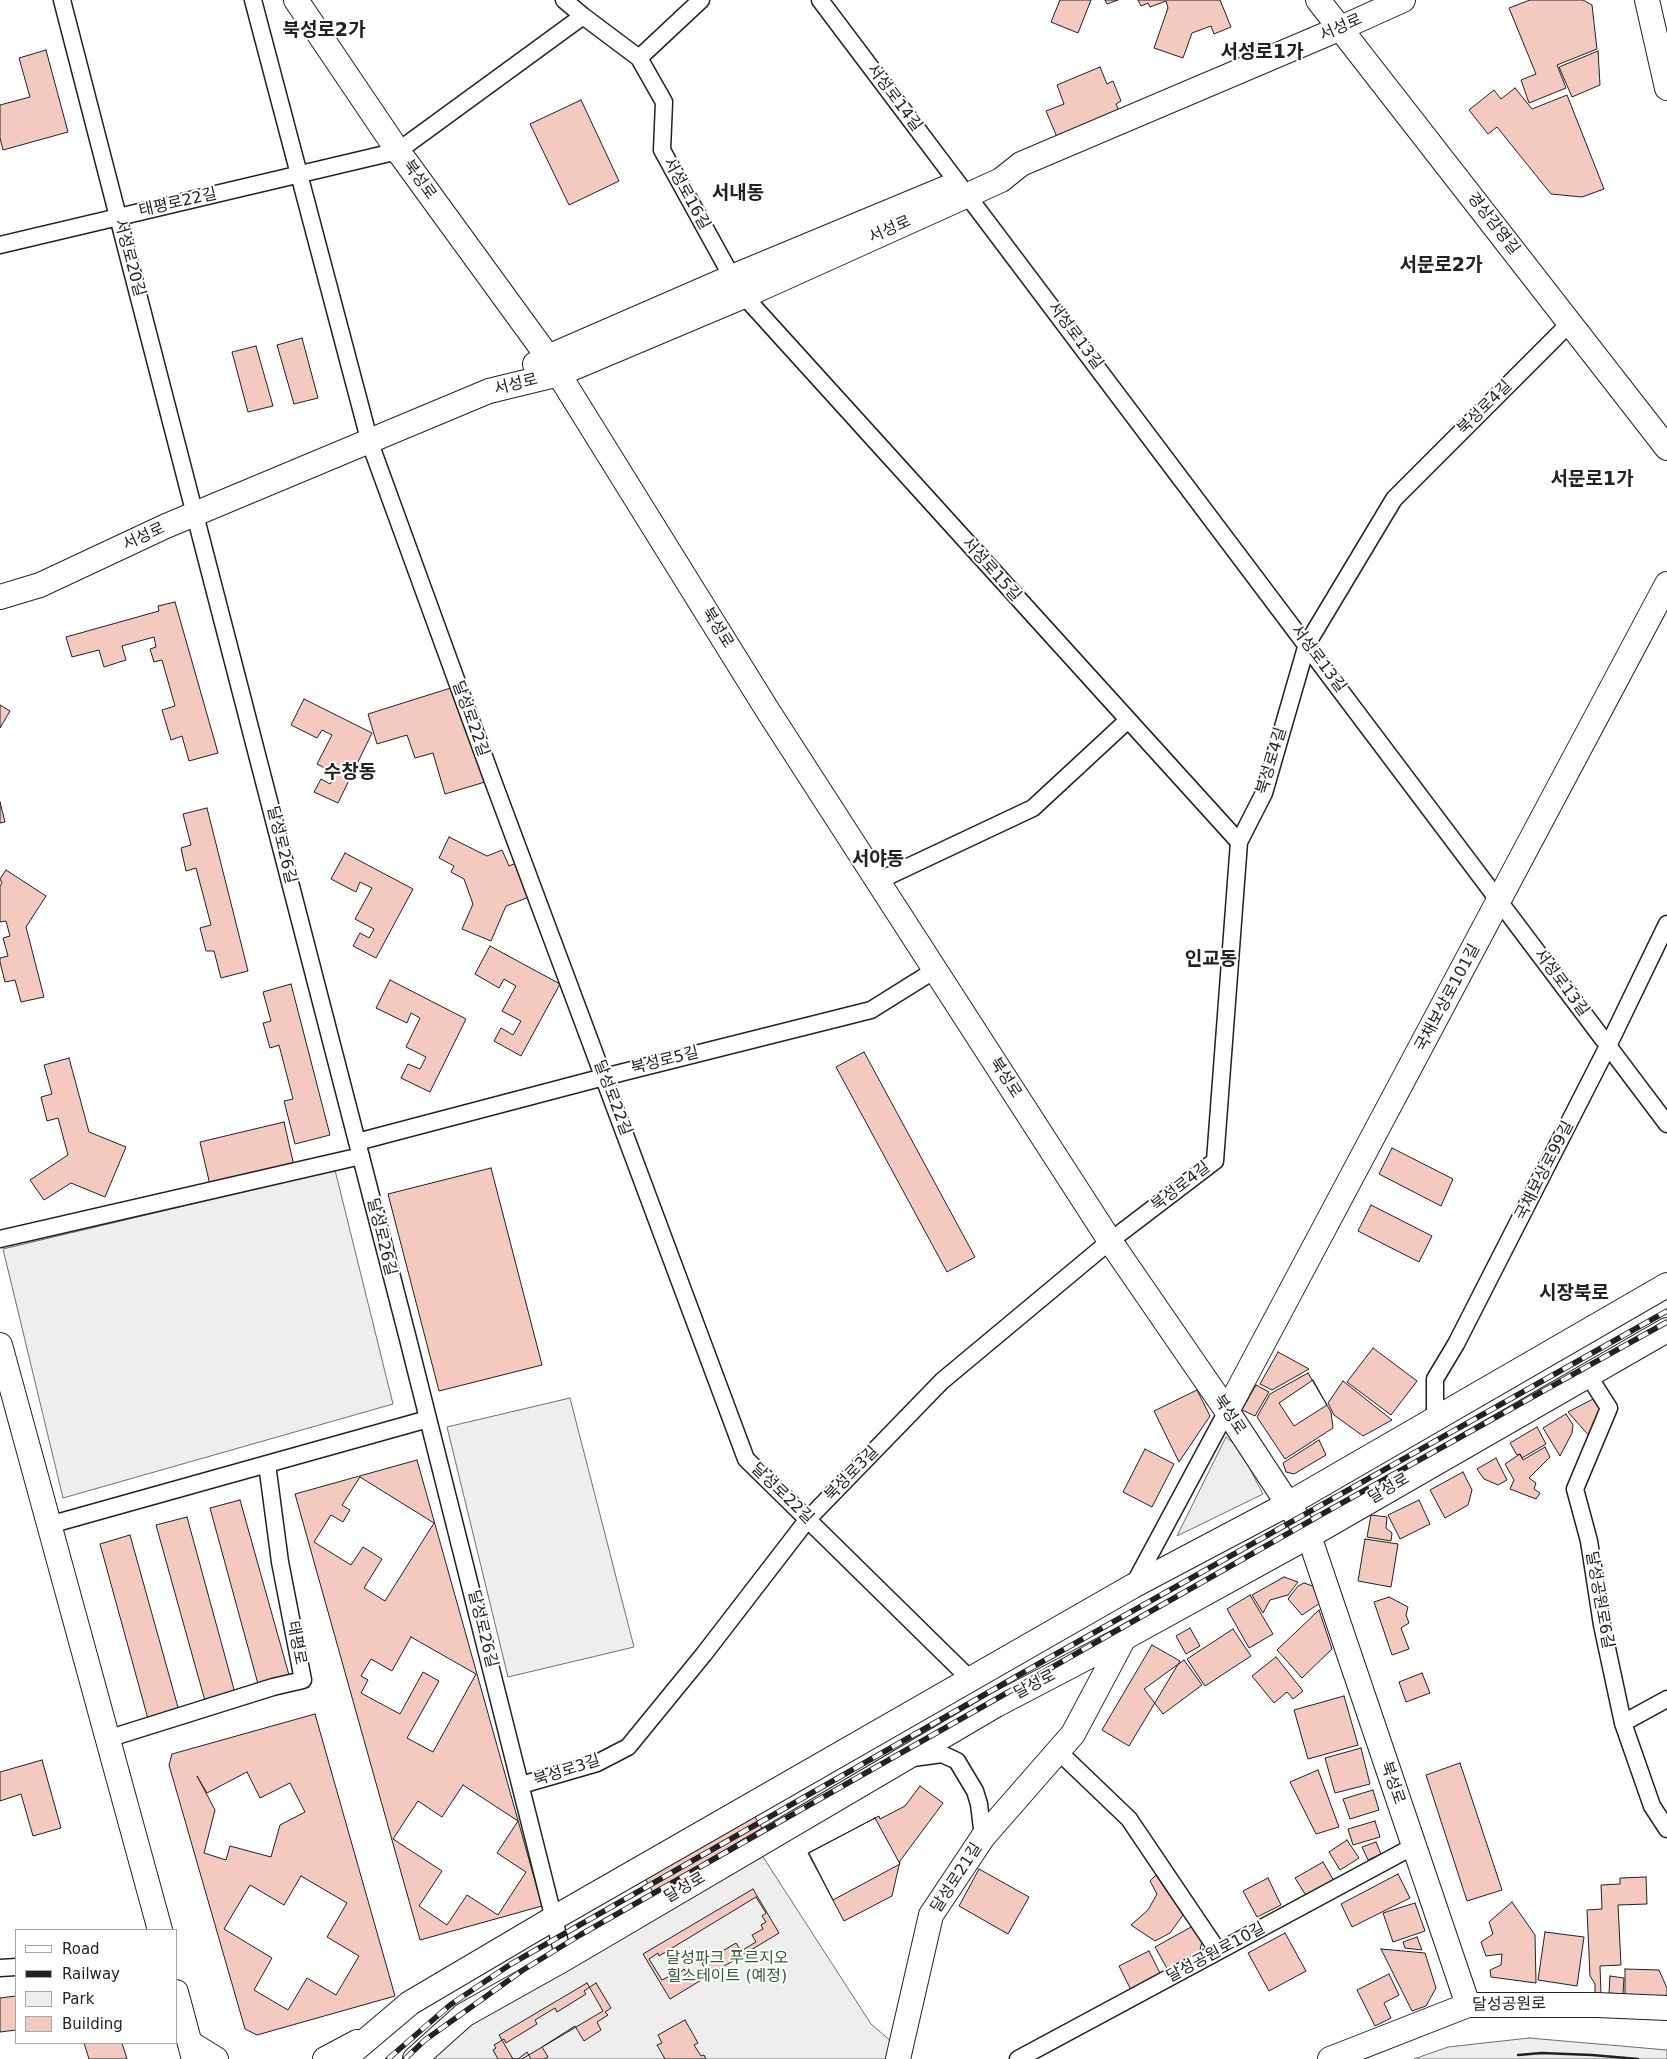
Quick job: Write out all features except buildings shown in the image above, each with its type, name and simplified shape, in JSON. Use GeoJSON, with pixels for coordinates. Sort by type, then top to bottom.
{"type":"FeatureCollection","features":[{"type":"Feature","properties":{"kind":"street","name":"서성로20길"},"geometry":{"type":"LineString","coordinates":[[62,0],[196,515]]}},
{"type":"Feature","properties":{"kind":"street"},"geometry":{"type":"LineString","coordinates":[[253,0],[370,442]]}},
{"type":"Feature","properties":{"kind":"street","name":"북성로"},"geometry":{"type":"LineString","coordinates":[[296,0],[398,151],[554,365],[768,711],[1110,1241],[1227,1411],[1309,1536],[1468,2005]]}},
{"type":"Feature","properties":{"kind":"street","name":"서성로16길"},"geometry":{"type":"LineString","coordinates":[[564,0],[639,58],[664,102],[662,150],[738,286]]}},
{"type":"Feature","properties":{"kind":"street"},"geometry":{"type":"LineString","coordinates":[[639,58],[700,0]]}},
{"type":"Feature","properties":{"kind":"street","name":"서성로14길"},"geometry":{"type":"LineString","coordinates":[[820,0],[964,189]]}},
{"type":"Feature","properties":{"kind":"street","name":"경상감영길"},"geometry":{"type":"LineString","coordinates":[[1318,0],[1667,448]]}},
{"type":"Feature","properties":{"kind":"street","name":"서성로"},"geometry":{"type":"LineString","coordinates":[[1,594],[40,585],[166,526],[554,365],[964,189],[1001,180],[1021,164],[1403,0]]}},
{"type":"Feature","properties":{"kind":"street"},"geometry":{"type":"LineString","coordinates":[[1647,0],[1667,88]]}},
{"type":"Feature","properties":{"kind":"street"},"geometry":{"type":"LineString","coordinates":[[398,151],[583,16]]}},
{"type":"Feature","properties":{"kind":"street","name":"태평로22길"},"geometry":{"type":"LineString","coordinates":[[0,245],[398,151]]}},
{"type":"Feature","properties":{"kind":"street","name":"서성로13길"},"geometry":{"type":"LineString","coordinates":[[964,189],[1667,1124]]}},
{"type":"Feature","properties":{"kind":"street","name":"서성로15길"},"geometry":{"type":"LineString","coordinates":[[738,286],[1239,842]]}},
{"type":"Feature","properties":{"kind":"street","name":"북성로4길"},"geometry":{"type":"LineString","coordinates":[[1110,1241],[1215,1161],[1239,842],[1264,793],[1307,644],[1394,499],[1570,323]]}},
{"type":"Feature","properties":{"kind":"street","name":"달성로22길"},"geometry":{"type":"LineString","coordinates":[[370,442],[496,790],[746,1459],[970,1679]]}},
{"type":"Feature","properties":{"kind":"street","name":"달성로26길"},"geometry":{"type":"LineString","coordinates":[[196,515],[428,1419],[564,1959]]}},
{"type":"Feature","properties":{"kind":"street","name":"국채보상로101길"},"geometry":{"type":"LineString","coordinates":[[1227,1411],[1667,584]]}},
{"type":"Feature","properties":{"kind":"street"},"geometry":{"type":"LineString","coordinates":[[878,881],[1033,808],[1128,720]]}},
{"type":"Feature","properties":{"kind":"street","name":"국채보상로99길"},"geometry":{"type":"LineString","coordinates":[[1435,1418],[1435,1380],[1456,1344],[1608,1046],[1667,924]]}},
{"type":"Feature","properties":{"kind":"street","name":"북성로5길"},"geometry":{"type":"LineString","coordinates":[[0,1239],[359,1149],[604,1077],[871,1010],[936,970]]}},
{"type":"Feature","properties":{"kind":"street","name":"북성로3길"},"geometry":{"type":"LineString","coordinates":[[521,1785],[597,1763],[628,1747],[704,1654],[808,1519],[942,1380],[1110,1241]]}},
{"type":"Feature","properties":{"kind":"street"},"geometry":{"type":"LineString","coordinates":[[344,2059],[410,2003],[554,1918],[1133,1586],[1288,1504],[1667,1285]]}},
{"type":"Feature","properties":{"kind":"street","name":"달성로"},"geometry":{"type":"LineString","coordinates":[[415,2059],[464,2015],[564,1959],[996,1705],[1124,1638],[1309,1536],[1667,1330]]}},
{"type":"Feature","properties":{"kind":"street"},"geometry":{"type":"LineString","coordinates":[[0,1345],[4,1373],[49,1525],[160,1929]]}},
{"type":"Feature","properties":{"kind":"street","name":"달성공원로6길"},"geometry":{"type":"LineString","coordinates":[[1588,1375],[1609,1408],[1575,1489],[1589,1541],[1602,1625],[1623,1723],[1652,1806],[1667,1829]]}},
{"type":"Feature","properties":{"kind":"street"},"geometry":{"type":"LineString","coordinates":[[1133,1586],[1227,1411]]}},
{"type":"Feature","properties":{"kind":"street"},"geometry":{"type":"LineString","coordinates":[[49,1525],[428,1419]]}},
{"type":"Feature","properties":{"kind":"street","name":"태평로"},"geometry":{"type":"LineString","coordinates":[[107,1739],[273,1687],[303,1680],[280,1562],[267,1464]]}},
{"type":"Feature","properties":{"kind":"street","name":"달성로21길"},"geometry":{"type":"LineString","coordinates":[[898,2059],[932,1915],[983,1837],[1073,1734],[1124,1638]]}},
{"type":"Feature","properties":{"kind":"street"},"geometry":{"type":"LineString","coordinates":[[1623,1723],[1667,1699]]}},
{"type":"Feature","properties":{"kind":"street"},"geometry":{"type":"LineString","coordinates":[[1058,1751],[1129,1819],[1218,1951]]}},
{"type":"Feature","properties":{"kind":"street"},"geometry":{"type":"LineString","coordinates":[[899,1762],[923,1756],[942,1754],[957,1762],[975,1791],[979,1804],[983,1837]]}},
{"type":"Feature","properties":{"kind":"street","name":"달성공원로10길"},"geometry":{"type":"LineString","coordinates":[[1018,2059],[1414,1846]]}},
{"type":"Feature","properties":{"kind":"street"},"geometry":{"type":"LineString","coordinates":[[0,1968],[15,1966]]}},
{"type":"Feature","properties":{"kind":"street"},"geometry":{"type":"LineString","coordinates":[[178,1999],[192,2051],[216,2059]]}},
{"type":"Feature","properties":{"kind":"street","name":"달성공원로"},"geometry":{"type":"LineString","coordinates":[[1330,2059],[1468,2005],[1597,2005],[1667,2008]]}},
{"type":"Feature","properties":{"kind":"street"},"geometry":{"type":"LineString","coordinates":[[325,2059],[376,2032]]}},
{"type":"Feature","properties":{"kind":"green space"},"geometry":{"type":"Polygon","coordinates":[[[335,1170],[393,1404],[63,1498],[3,1249],[335,1170]]]}},
{"type":"Feature","properties":{"kind":"green space"},"geometry":{"type":"Polygon","coordinates":[[[570,1398],[634,1647],[508,1677],[447,1427],[570,1398]]]}},
{"type":"Feature","properties":{"kind":"green space","name":"달성파크 푸르지오 힐스테이트 (예정)"},"geometry":{"type":"Polygon","coordinates":[[[756,1846],[871,2024],[892,2042],[898,2059],[415,2059],[756,1846]]]}},
{"type":"Feature","properties":{"kind":"green space"},"geometry":{"type":"Polygon","coordinates":[[[1529,2038],[1667,2050],[1667,2059],[1414,2059],[1448,2047],[1529,2038]]]}},
{"type":"Feature","properties":{"kind":"shaded area"},"geometry":{"type":"Polygon","coordinates":[[[1226,1437],[1239,1448],[1263,1494],[1177,1536],[1226,1437]]]}},
{"type":"Feature","properties":{"kind":"railway"},"geometry":{"type":"LineString","coordinates":[[388,2059],[450,2005],[511,1964],[1047,1659],[1667,1311]]}},
{"type":"Feature","properties":{"kind":"railway"},"geometry":{"type":"LineString","coordinates":[[405,2059],[425,2040],[523,1970],[580,1935],[1324,1513],[1667,1322]]}},
{"type":"Feature","properties":{"kind":"wall"},"geometry":{"type":"LineString","coordinates":[[1518,2055],[1542,2053],[1638,2059]]}},
{"type":"Feature","properties":{"kind":"district","name":"북성로2가"},"geometry":{"type":"Point","coordinates":[324,31]}},
{"type":"Feature","properties":{"kind":"district","name":"서성로1가"},"geometry":{"type":"Point","coordinates":[1262,53]}},
{"type":"Feature","properties":{"kind":"district","name":"서내동"},"geometry":{"type":"Point","coordinates":[738,194]}},
{"type":"Feature","properties":{"kind":"district","name":"서문로2가"},"geometry":{"type":"Point","coordinates":[1441,266]}},
{"type":"Feature","properties":{"kind":"district","name":"서문로1가"},"geometry":{"type":"Point","coordinates":[1592,480]}},
{"type":"Feature","properties":{"kind":"district","name":"수창동"},"geometry":{"type":"Point","coordinates":[350,773]}},
{"type":"Feature","properties":{"kind":"district","name":"서야동"},"geometry":{"type":"Point","coordinates":[878,860]}},
{"type":"Feature","properties":{"kind":"district","name":"인교동"},"geometry":{"type":"Point","coordinates":[1211,960]}},
{"type":"Feature","properties":{"kind":"district","name":"시장북로"},"geometry":{"type":"Point","coordinates":[1574,1294]}}]}
